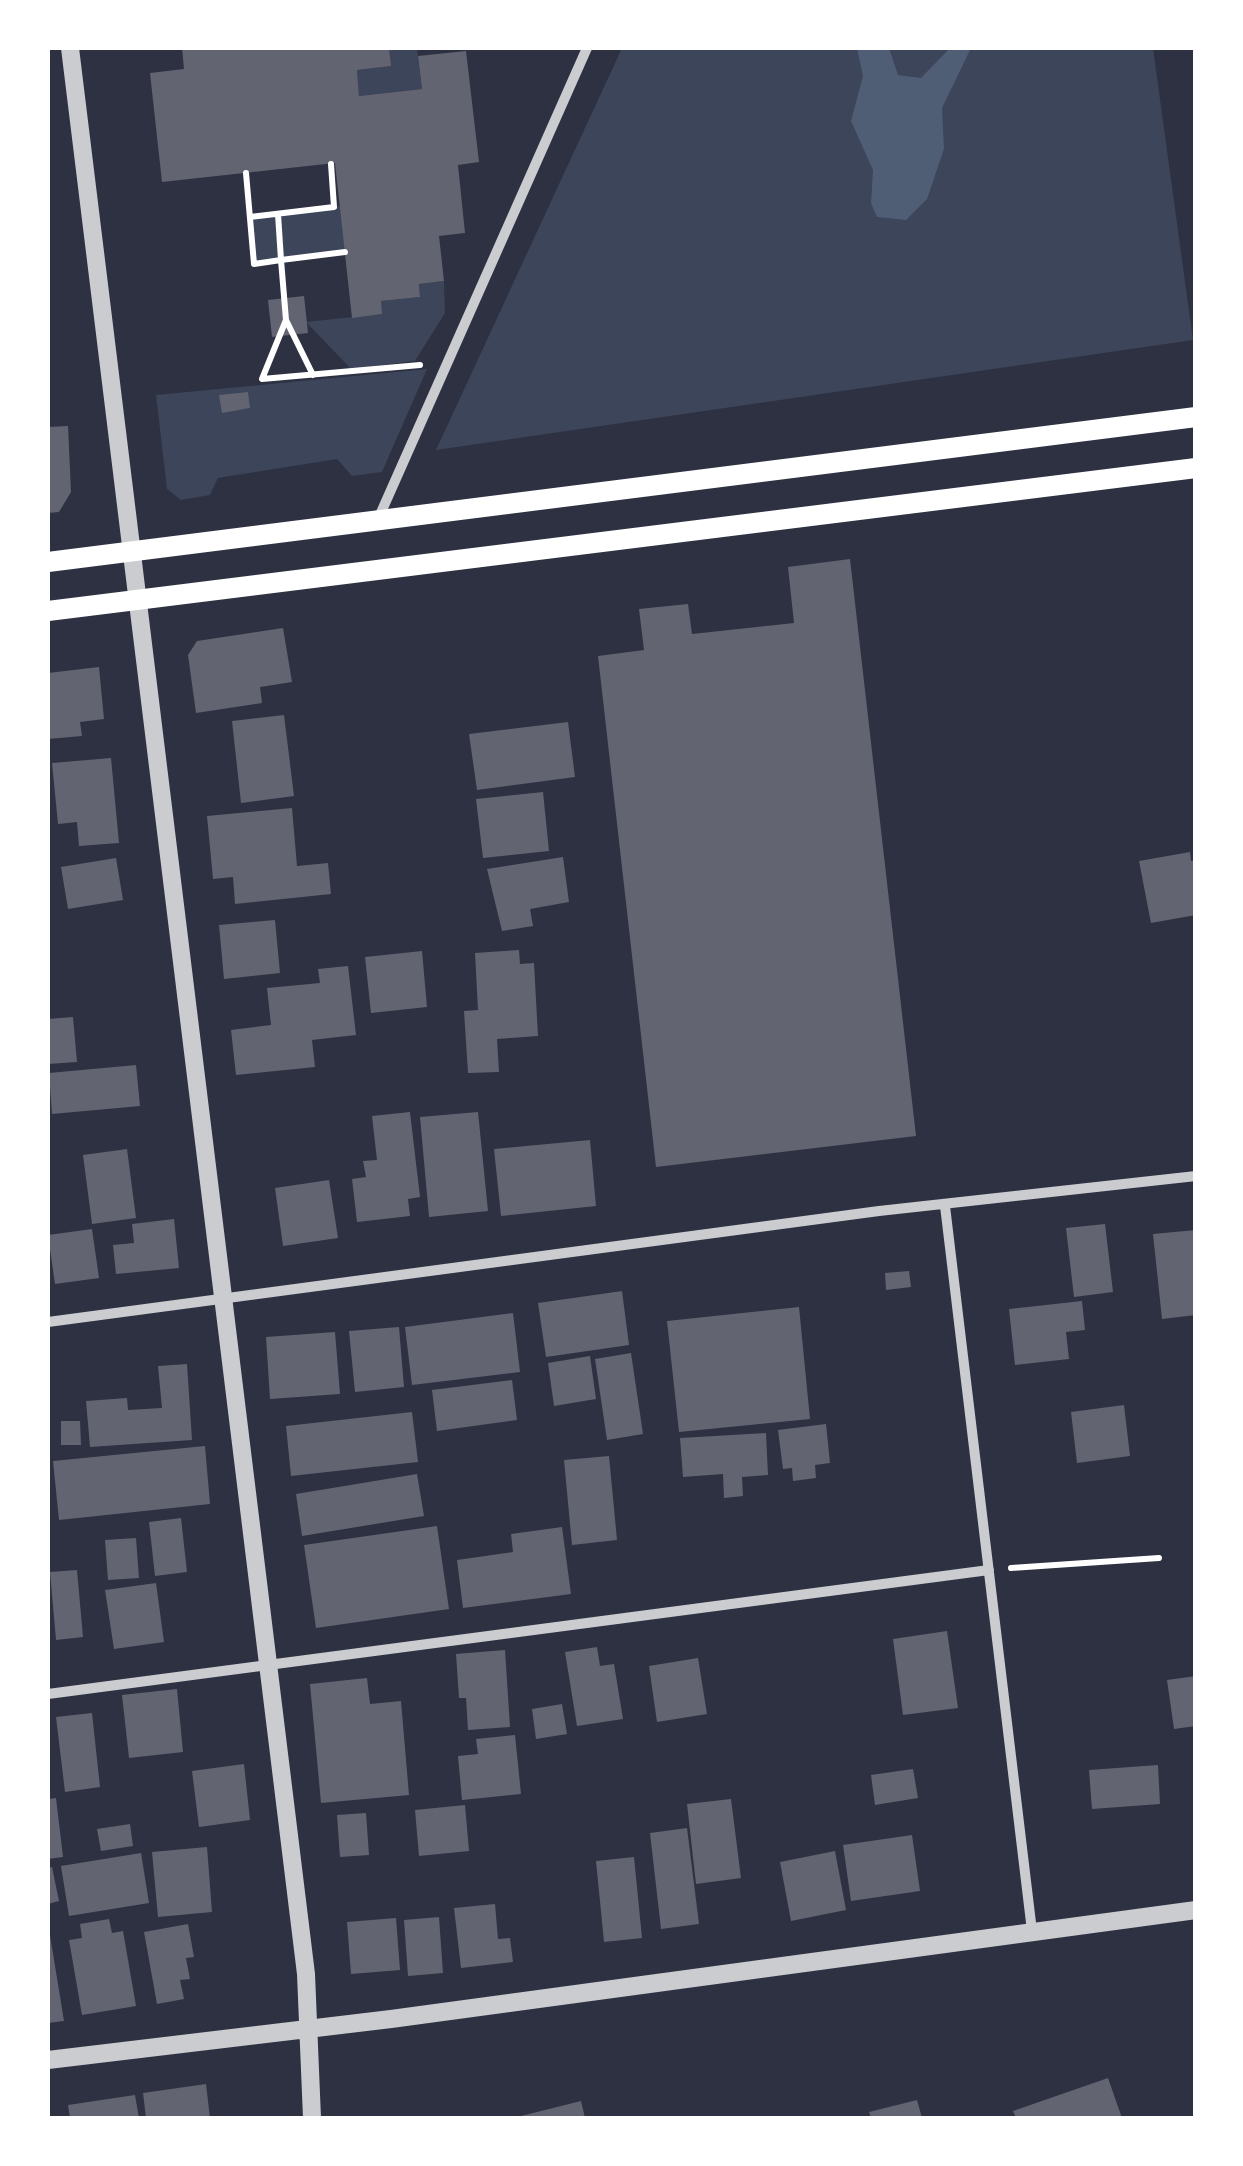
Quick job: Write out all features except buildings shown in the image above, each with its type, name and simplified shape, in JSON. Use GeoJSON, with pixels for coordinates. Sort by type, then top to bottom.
{"type":"FeatureCollection","features":[{"type":"Feature","properties":{"kind":"main road"},"geometry":{"type":"LineString","coordinates":[[48,562],[379,517],[1196,418]]}},
{"type":"Feature","properties":{"kind":"main road"},"geometry":{"type":"LineString","coordinates":[[48,612],[1196,468]]}},
{"type":"Feature","properties":{"kind":"street"},"geometry":{"type":"LineString","coordinates":[[70,48],[129,549],[227,1299],[310,2027],[312,2118]]}},
{"type":"Feature","properties":{"kind":"street"},"geometry":{"type":"LineString","coordinates":[[379,517],[587,48]]}},
{"type":"Feature","properties":{"kind":"street"},"geometry":{"type":"LineString","coordinates":[[48,1322],[839,1216],[1196,1176]]}},
{"type":"Feature","properties":{"kind":"street"},"geometry":{"type":"LineString","coordinates":[[945,1206],[1032,1930]]}},
{"type":"Feature","properties":{"kind":"street"},"geometry":{"type":"LineString","coordinates":[[48,1694],[989,1570]]}},
{"type":"Feature","properties":{"kind":"street"},"geometry":{"type":"LineString","coordinates":[[48,2060],[1196,1910]]}},
{"type":"Feature","properties":{"kind":"path"},"geometry":{"type":"LineString","coordinates":[[250,217],[334,206],[330,164]]}},
{"type":"Feature","properties":{"kind":"path"},"geometry":{"type":"LineString","coordinates":[[246,174],[254,264],[345,252]]}},
{"type":"Feature","properties":{"kind":"path"},"geometry":{"type":"LineString","coordinates":[[278,214],[286,320],[313,375]]}},
{"type":"Feature","properties":{"kind":"path"},"geometry":{"type":"LineString","coordinates":[[286,320],[262,380],[422,365],[432,348]]}},
{"type":"Feature","properties":{"kind":"path"},"geometry":{"type":"LineString","coordinates":[[989,1570],[1159,1558]]}},
{"type":"Feature","properties":{"kind":"shaded area"},"geometry":{"type":"Polygon","coordinates":[[[389,48],[417,48],[422,89],[359,96],[357,70],[390,66],[389,48]]]}},
{"type":"Feature","properties":{"kind":"shaded area"},"geometry":{"type":"Polygon","coordinates":[[[622,48],[1153,48],[1193,340],[436,450],[622,48]]]}},
{"type":"Feature","properties":{"kind":"shaded area"},"geometry":{"type":"Polygon","coordinates":[[[857,48],[889,48],[898,75],[921,78],[950,48],[971,48],[942,108],[944,149],[927,199],[906,220],[877,217],[871,203],[873,170],[851,121],[863,76],[857,48]]]}},
{"type":"Feature","properties":{"kind":"shaded area"},"geometry":{"type":"Polygon","coordinates":[[[340,206],[345,252],[254,264],[250,217],[340,206]]]}},
{"type":"Feature","properties":{"kind":"shaded area"},"geometry":{"type":"Polygon","coordinates":[[[444,281],[445,313],[415,361],[351,369],[306,322],[381,314],[381,301],[420,297],[419,284],[444,281]]]}},
{"type":"Feature","properties":{"kind":"shaded area"},"geometry":{"type":"Polygon","coordinates":[[[427,369],[382,472],[352,476],[337,459],[218,478],[210,495],[181,500],[167,489],[156,395],[427,369]]]}}]}
